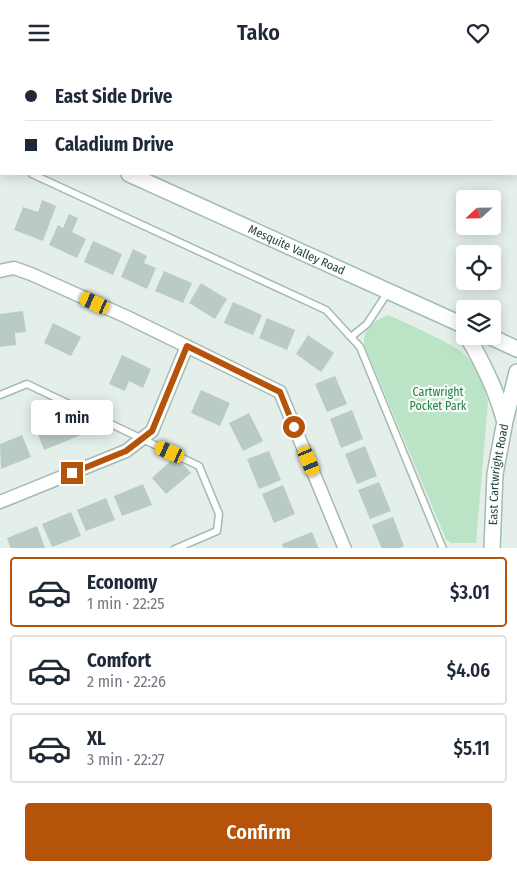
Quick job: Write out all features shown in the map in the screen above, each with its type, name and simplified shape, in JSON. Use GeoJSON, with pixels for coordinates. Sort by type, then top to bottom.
{"type":"FeatureCollection","features":[{"type":"Feature","properties":{"kind":"street","name":"Mesquite Valley Road"},"geometry":{"type":"LineString","coordinates":[[130,175],[389,291],[456,326]]}},
{"type":"Feature","properties":{"kind":"street"},"geometry":{"type":"LineString","coordinates":[[0,271],[14,269],[31,274],[187,346],[280,392],[345,548]]}},
{"type":"Feature","properties":{"kind":"street"},"geometry":{"type":"LineString","coordinates":[[501,342],[517,349]]}},
{"type":"Feature","properties":{"kind":"street"},"geometry":{"type":"LineString","coordinates":[[472,345],[486,369],[499,399],[505,421]]}},
{"type":"Feature","properties":{"kind":"street"},"geometry":{"type":"LineString","coordinates":[[0,502],[126,451],[152,431],[187,346]]}},
{"type":"Feature","properties":{"kind":"street","name":"East Cartwright Road"},"geometry":{"type":"LineString","coordinates":[[492,548],[495,473],[517,372]]}},
{"type":"Feature","properties":{"kind":"lane"},"geometry":{"type":"LineString","coordinates":[[34,175],[326,310],[360,347],[443,548]]}},
{"type":"Feature","properties":{"kind":"lane"},"geometry":{"type":"LineString","coordinates":[[350,337],[367,325],[389,291]]}},
{"type":"Feature","properties":{"kind":"lane"},"geometry":{"type":"LineString","coordinates":[[0,395],[28,384],[199,465],[220,514],[217,531],[177,548]]}},
{"type":"Feature","properties":{"kind":"green space","name":"Cartwright Pocket Park"},"geometry":{"type":"Polygon","coordinates":[[[389,315],[453,346],[467,357],[475,367],[483,384],[488,402],[476,543],[451,543],[446,539],[365,347],[365,336],[370,327],[389,315]]]}},
{"type":"Feature","properties":{"kind":"building"},"geometry":{"type":"Polygon","coordinates":[[[42,200],[56,206],[43,241],[14,230],[23,207],[38,212],[42,200]]]}},
{"type":"Feature","properties":{"kind":"building"},"geometry":{"type":"Polygon","coordinates":[[[69,214],[78,218],[72,232],[86,239],[77,258],[49,245],[58,225],[63,228],[69,214]]]}},
{"type":"Feature","properties":{"kind":"building"},"geometry":{"type":"Polygon","coordinates":[[[93,241],[122,254],[113,275],[84,262],[93,241]]]}},
{"type":"Feature","properties":{"kind":"building"},"geometry":{"type":"Polygon","coordinates":[[[133,249],[147,256],[144,263],[156,268],[147,289],[121,277],[133,249]]]}},
{"type":"Feature","properties":{"kind":"building"},"geometry":{"type":"Polygon","coordinates":[[[164,271],[192,283],[183,303],[155,291],[164,271]]]}},
{"type":"Feature","properties":{"kind":"building"},"geometry":{"type":"Polygon","coordinates":[[[201,283],[227,299],[215,319],[189,303],[201,283]]]}},
{"type":"Feature","properties":{"kind":"building"},"geometry":{"type":"Polygon","coordinates":[[[233,302],[262,315],[253,335],[224,323],[233,302]]]}},
{"type":"Feature","properties":{"kind":"building"},"geometry":{"type":"Polygon","coordinates":[[[23,311],[26,332],[15,333],[16,345],[0,347],[0,314],[23,311]]]}},
{"type":"Feature","properties":{"kind":"building"},"geometry":{"type":"Polygon","coordinates":[[[267,318],[295,330],[287,350],[259,338],[267,318]]]}},
{"type":"Feature","properties":{"kind":"building"},"geometry":{"type":"Polygon","coordinates":[[[53,323],[81,337],[71,356],[44,343],[53,323]]]}},
{"type":"Feature","properties":{"kind":"building"},"geometry":{"type":"Polygon","coordinates":[[[308,335],[334,353],[321,372],[296,354],[308,335]]]}},
{"type":"Feature","properties":{"kind":"building"},"geometry":{"type":"Polygon","coordinates":[[[122,355],[151,369],[143,388],[129,381],[125,391],[109,384],[122,355]]]}},
{"type":"Feature","properties":{"kind":"building"},"geometry":{"type":"Polygon","coordinates":[[[335,376],[347,404],[327,412],[315,384],[335,376]]]}},
{"type":"Feature","properties":{"kind":"building"},"geometry":{"type":"Polygon","coordinates":[[[201,390],[230,403],[220,426],[191,413],[201,390]]]}},
{"type":"Feature","properties":{"kind":"building"},"geometry":{"type":"Polygon","coordinates":[[[352,410],[363,439],[341,448],[330,419],[352,410]]]}},
{"type":"Feature","properties":{"kind":"building"},"geometry":{"type":"Polygon","coordinates":[[[48,412],[51,420],[72,412],[81,435],[44,450],[32,418],[48,412]]]}},
{"type":"Feature","properties":{"kind":"building"},"geometry":{"type":"Polygon","coordinates":[[[249,413],[263,441],[243,451],[229,423],[249,413]]]}},
{"type":"Feature","properties":{"kind":"building"},"geometry":{"type":"Polygon","coordinates":[[[22,435],[31,457],[1,469],[0,444],[22,435]]]}},
{"type":"Feature","properties":{"kind":"building"},"geometry":{"type":"Polygon","coordinates":[[[365,446],[377,476],[357,484],[345,454],[365,446]]]}},
{"type":"Feature","properties":{"kind":"building"},"geometry":{"type":"Polygon","coordinates":[[[269,451],[281,480],[259,489],[247,459],[269,451]]]}},
{"type":"Feature","properties":{"kind":"building"},"geometry":{"type":"Polygon","coordinates":[[[176,456],[191,473],[166,494],[152,478],[176,456]]]}},
{"type":"Feature","properties":{"kind":"building"},"geometry":{"type":"Polygon","coordinates":[[[379,482],[391,511],[370,519],[358,490],[379,482]]]}},
{"type":"Feature","properties":{"kind":"building"},"geometry":{"type":"Polygon","coordinates":[[[143,484],[152,505],[122,516],[114,496],[143,484]]]}},
{"type":"Feature","properties":{"kind":"building"},"geometry":{"type":"Polygon","coordinates":[[[283,485],[295,514],[274,523],[262,494],[283,485]]]}},
{"type":"Feature","properties":{"kind":"building"},"geometry":{"type":"Polygon","coordinates":[[[106,498],[115,520],[86,531],[77,510],[106,498]]]}},
{"type":"Feature","properties":{"kind":"building"},"geometry":{"type":"Polygon","coordinates":[[[71,512],[81,536],[52,547],[42,524],[71,512]]]}},
{"type":"Feature","properties":{"kind":"building"},"geometry":{"type":"Polygon","coordinates":[[[393,517],[404,546],[400,548],[382,548],[372,525],[393,517]]]}},
{"type":"Feature","properties":{"kind":"building"},"geometry":{"type":"Polygon","coordinates":[[[37,526],[45,548],[11,548],[7,538],[37,526]]]}},
{"type":"Feature","properties":{"kind":"building"},"geometry":{"type":"Polygon","coordinates":[[[312,532],[319,548],[284,548],[282,544],[312,532]]]}},
{"type":"Feature","properties":{"kind":"route"},"geometry":{"type":"LineString","coordinates":[[72,473],[126,451],[152,431],[187,346],[280,392],[294,427]]}}]}
